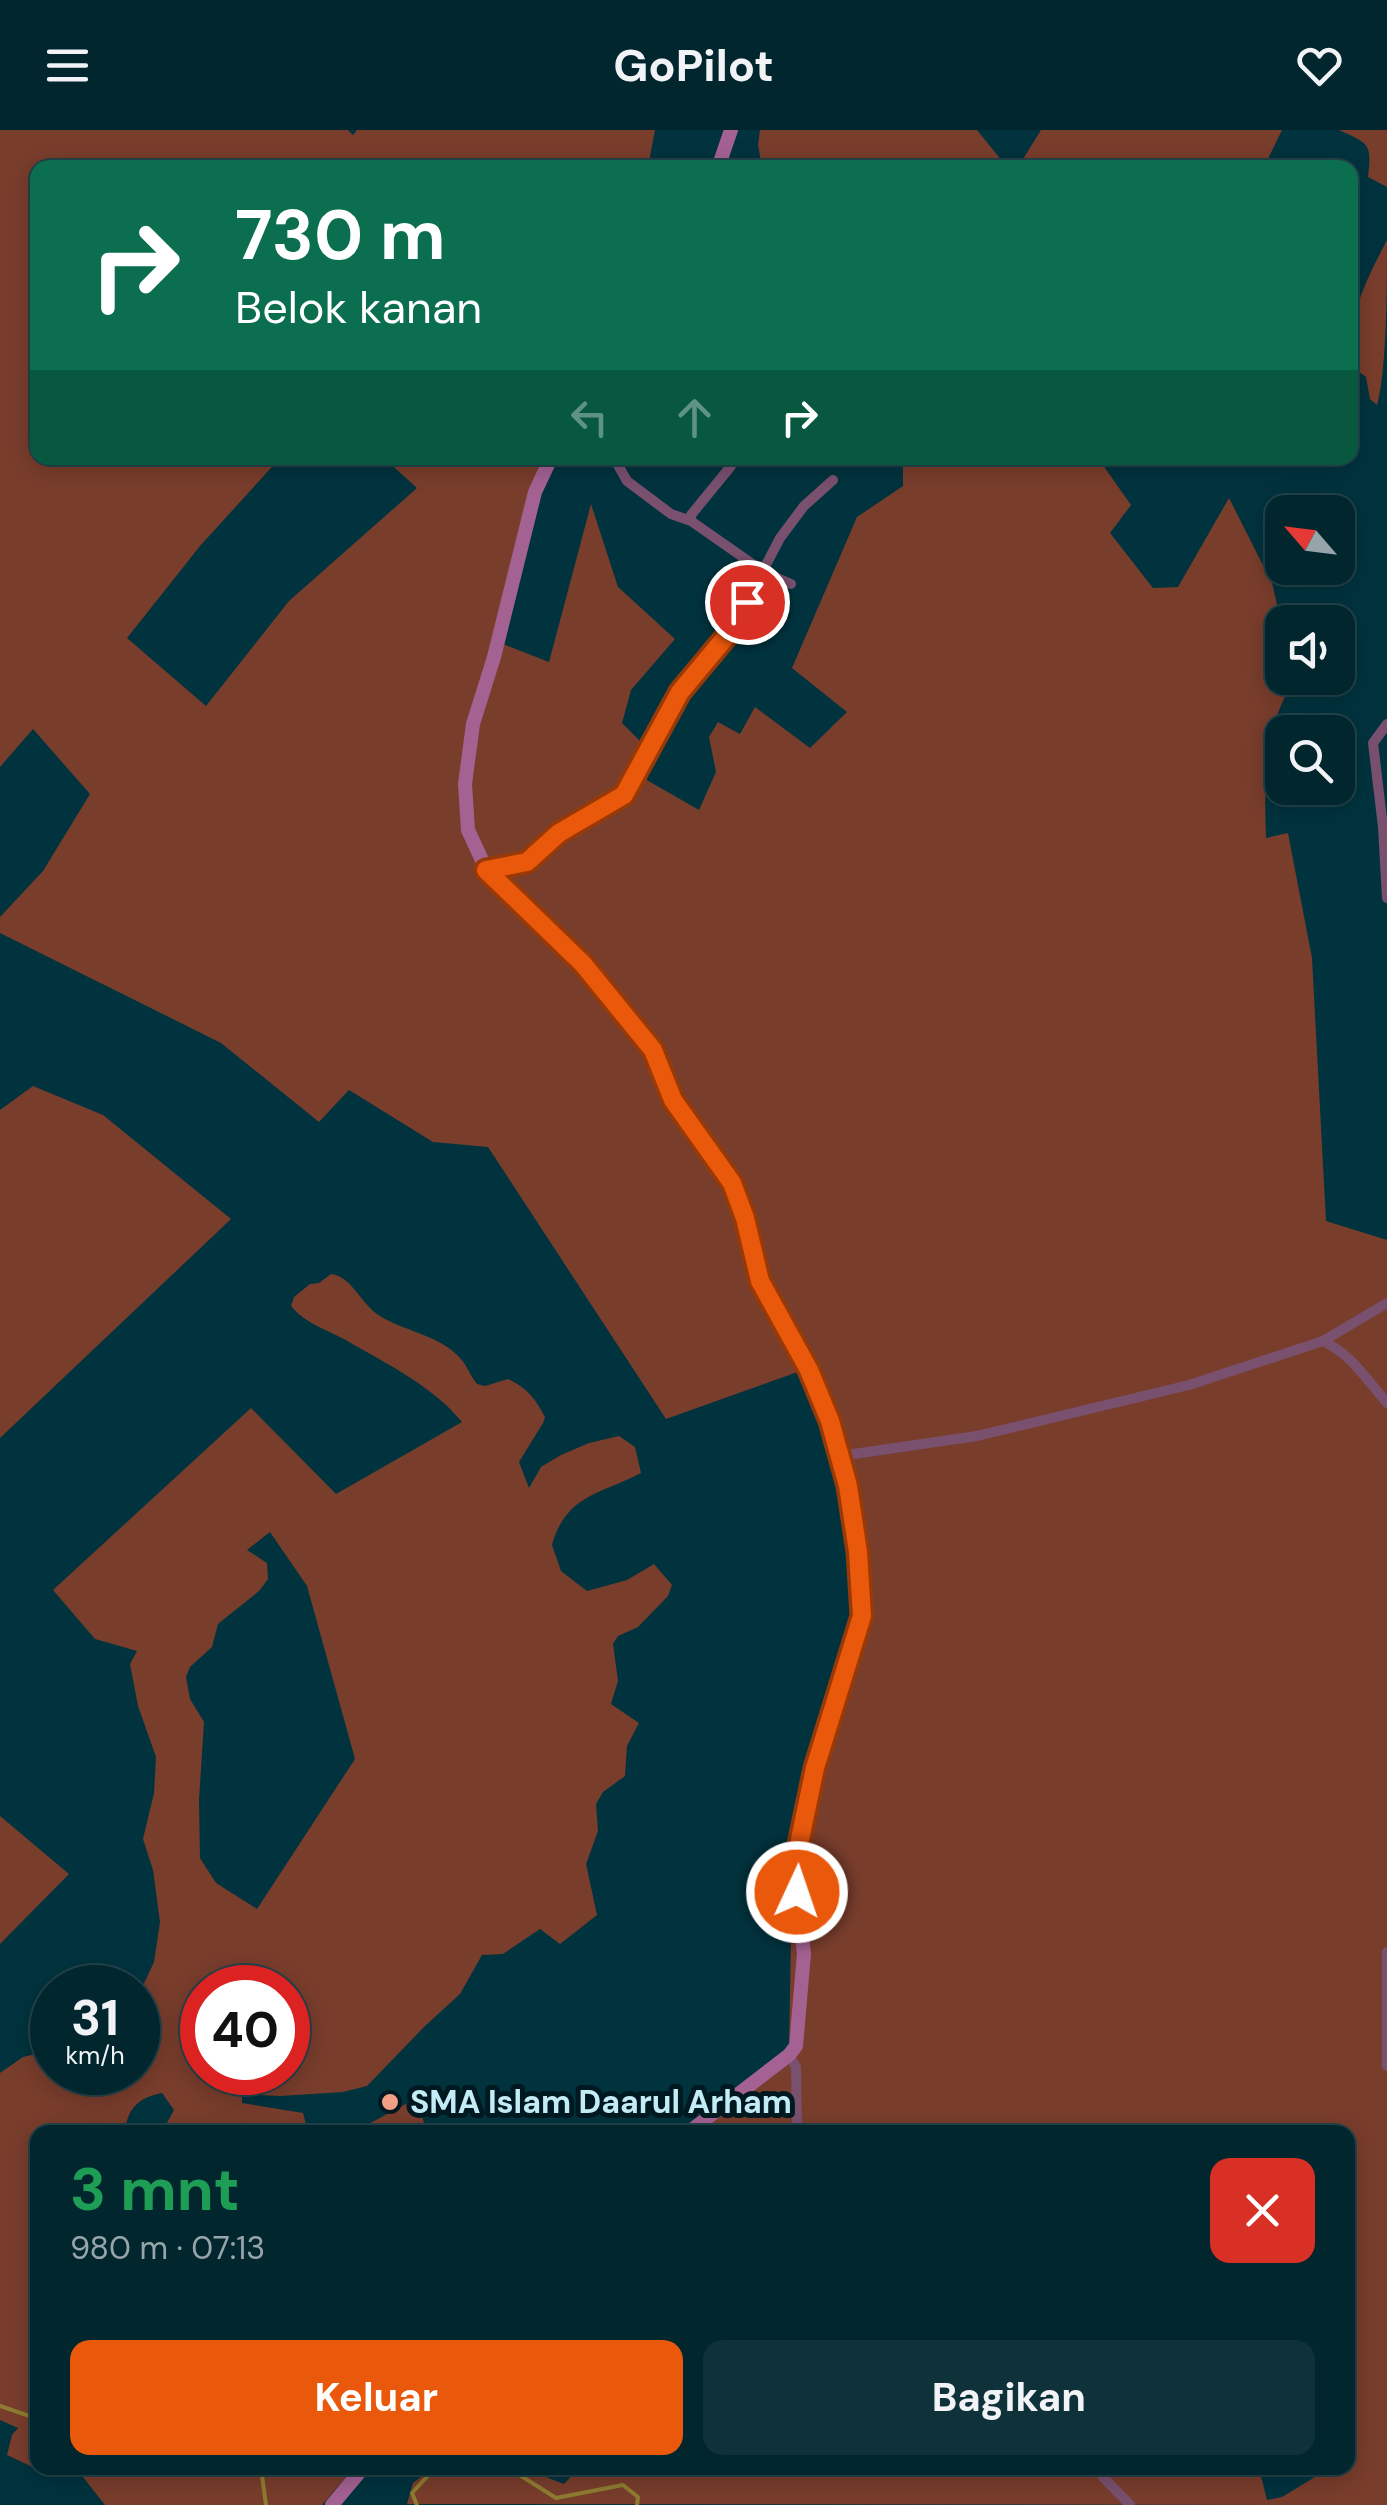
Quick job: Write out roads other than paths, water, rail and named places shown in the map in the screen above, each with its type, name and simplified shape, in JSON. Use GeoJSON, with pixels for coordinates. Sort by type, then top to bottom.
{"type":"FeatureCollection","features":[{"type":"Feature","properties":{"kind":"street"},"geometry":{"type":"LineString","coordinates":[[721,160],[731,130]]}},
{"type":"Feature","properties":{"kind":"street"},"geometry":{"type":"LineString","coordinates":[[548,465],[535,492],[468,755],[468,830],[486,870],[583,964],[653,1050],[673,1100],[732,1183],[760,1281],[809,1370],[840,1456],[858,1552],[862,1616],[815,1768],[798,1849],[797,1892],[804,1954],[798,2040],[789,2055],[699,2125]]}},
{"type":"Feature","properties":{"kind":"street"},"geometry":{"type":"LineString","coordinates":[[618,465],[627,481],[671,514],[691,521],[764,572],[791,584]]}},
{"type":"Feature","properties":{"kind":"street"},"geometry":{"type":"LineString","coordinates":[[691,521],[691,514],[731,466]]}},
{"type":"Feature","properties":{"kind":"street"},"geometry":{"type":"LineString","coordinates":[[486,870],[527,862],[559,833],[624,795],[680,692],[730,632],[780,538],[834,480]]}},
{"type":"Feature","properties":{"kind":"street"},"geometry":{"type":"LineString","coordinates":[[1387,724],[1373,743],[1387,898]]}},
{"type":"Feature","properties":{"kind":"street"},"geometry":{"type":"LineString","coordinates":[[840,1456],[977,1436],[1189,1385],[1323,1341],[1387,1303]]}},
{"type":"Feature","properties":{"kind":"street"},"geometry":{"type":"LineString","coordinates":[[1323,1341],[1367,1376],[1387,1403]]}},
{"type":"Feature","properties":{"kind":"street"},"geometry":{"type":"LineString","coordinates":[[1387,1952],[1387,2066]]}},
{"type":"Feature","properties":{"kind":"street"},"geometry":{"type":"LineString","coordinates":[[789,2055],[796,2067],[798,2125]]}},
{"type":"Feature","properties":{"kind":"street"},"geometry":{"type":"LineString","coordinates":[[332,2505],[357,2475]]}},
{"type":"Feature","properties":{"kind":"street"},"geometry":{"type":"LineString","coordinates":[[1103,2475],[1130,2505]]}},
{"type":"Feature","properties":{"kind":"waterway"},"geometry":{"type":"LineString","coordinates":[[0,2406],[30,2416]]}},
{"type":"Feature","properties":{"kind":"waterway"},"geometry":{"type":"LineString","coordinates":[[262,2475],[266,2505]]}},
{"type":"Feature","properties":{"kind":"waterway"},"geometry":{"type":"LineString","coordinates":[[417,2505],[412,2493],[429,2475]]}},
{"type":"Feature","properties":{"kind":"waterway"},"geometry":{"type":"LineString","coordinates":[[520,2475],[556,2498],[623,2485],[638,2497],[637,2505]]}},
{"type":"Feature","properties":{"kind":"place","name":"SMA Islam Daarul Arham"},"geometry":{"type":"Point","coordinates":[390,2102]}}]}
